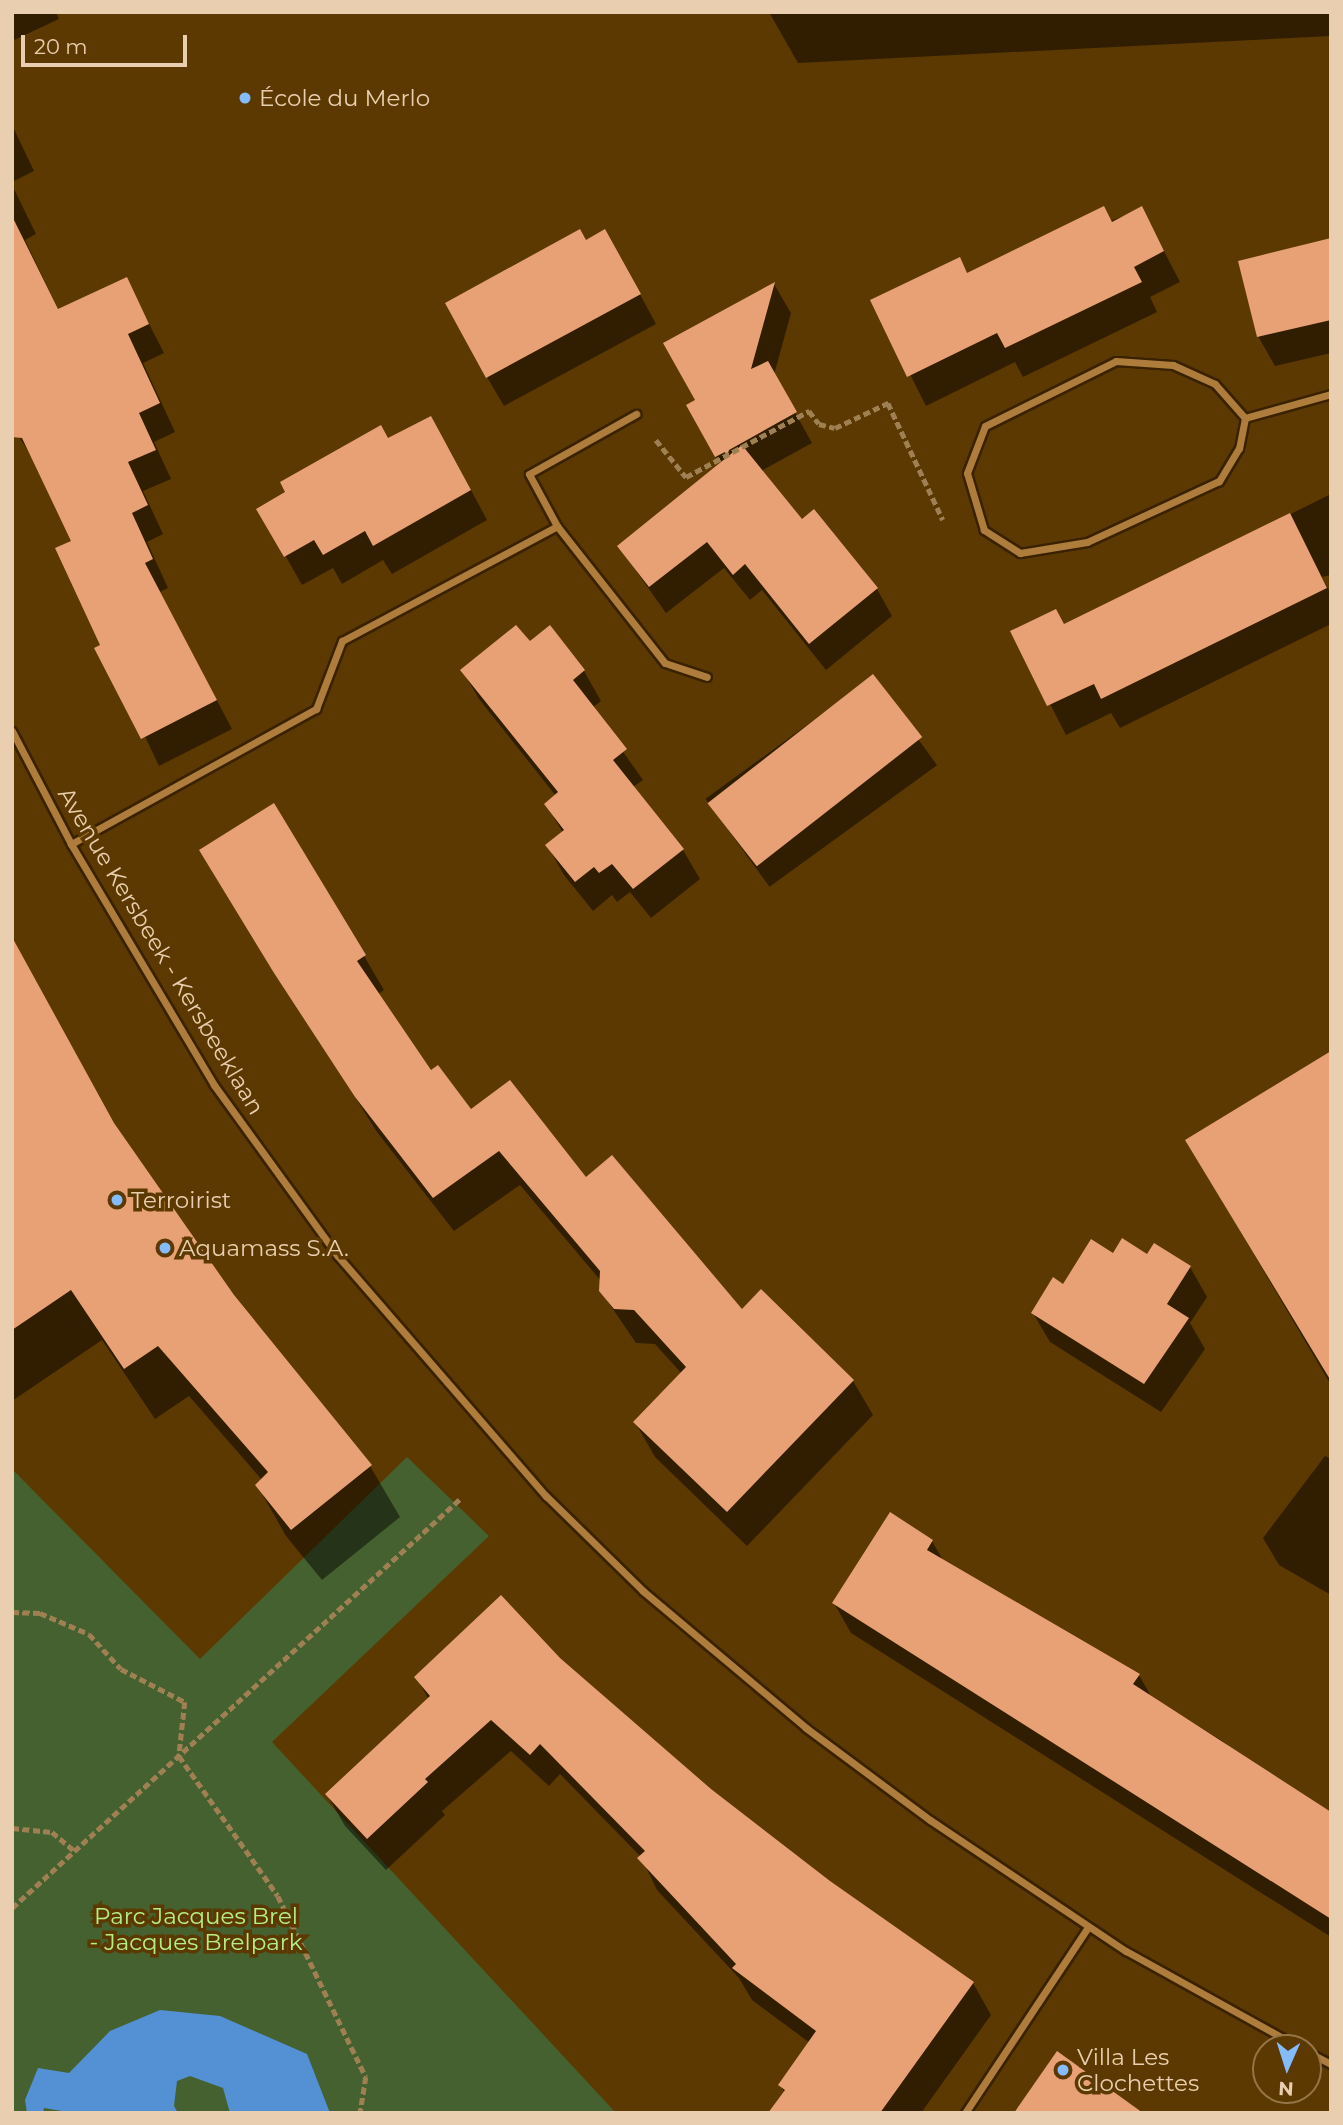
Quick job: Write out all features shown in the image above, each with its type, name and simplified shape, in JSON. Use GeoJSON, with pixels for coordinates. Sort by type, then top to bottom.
{"type":"FeatureCollection","features":[{"type":"Feature","properties":{"kind":"street"},"geometry":{"type":"LineString","coordinates":[[1116,361],[1173,365],[1215,384],[1245,418],[1239,448],[1219,481],[1087,542],[1020,553],[984,530],[967,473],[985,426],[1116,361]]}},
{"type":"Feature","properties":{"kind":"street"},"geometry":{"type":"LineString","coordinates":[[1245,418],[1331,394]]}},
{"type":"Feature","properties":{"kind":"street"},"geometry":{"type":"LineString","coordinates":[[636,414],[529,474],[557,526],[665,663],[708,677]]}},
{"type":"Feature","properties":{"kind":"street"},"geometry":{"type":"LineString","coordinates":[[71,844],[316,709],[342,642],[557,526]]}},
{"type":"Feature","properties":{"kind":"street","name":"Avenue Kersbeek - Kersbeeklaan"},"geometry":{"type":"LineString","coordinates":[[12,731],[71,844],[214,1085],[337,1255],[546,1496],[643,1591],[806,1728],[930,1821],[1088,1927],[1276,2034]]}},
{"type":"Feature","properties":{"kind":"street"},"geometry":{"type":"LineString","coordinates":[[965,2113],[1088,1927]]}},
{"type":"Feature","properties":{"kind":"path"},"geometry":{"type":"LineString","coordinates":[[636,414],[686,477],[809,411],[819,424],[835,428],[888,403],[943,519]]}},
{"type":"Feature","properties":{"kind":"path"},"geometry":{"type":"LineString","coordinates":[[12,1908],[461,1498]]}},
{"type":"Feature","properties":{"kind":"path"},"geometry":{"type":"LineString","coordinates":[[12,1612],[40,1613],[89,1634],[121,1669],[185,1702],[179,1756],[278,1896],[366,2077],[360,2113]]}},
{"type":"Feature","properties":{"kind":"path"},"geometry":{"type":"LineString","coordinates":[[12,1828],[52,1832],[75,1851]]}},
{"type":"Feature","properties":{"kind":"green space","name":"Parc Jacques Brel - Jacques Brelpark"},"geometry":{"type":"Polygon","coordinates":[[[407,1457],[489,1536],[272,1742],[616,2113],[12,2113],[12,1469],[200,1659],[407,1457]]]}},
{"type":"Feature","properties":{"kind":"water"},"geometry":{"type":"Polygon","coordinates":[[[160,2010],[220,2016],[307,2054],[330,2113],[230,2113],[223,2088],[190,2076],[177,2081],[174,2106],[178,2113],[74,2113],[44,2108],[43,2113],[27,2113],[25,2100],[38,2068],[69,2073],[110,2031],[160,2010]]]}},
{"type":"Feature","properties":{"kind":"building"},"geometry":{"type":"Polygon","coordinates":[[[1104,206],[1112,222],[1142,206],[1164,251],[1134,267],[1142,282],[1005,348],[997,333],[907,377],[870,300],[960,257],[967,273],[1104,206]]]}},
{"type":"Feature","properties":{"kind":"building"},"geometry":{"type":"Polygon","coordinates":[[[12,216],[58,309],[127,277],[149,324],[128,334],[160,403],[139,413],[156,450],[128,462],[148,505],[132,513],[153,559],[145,563],[217,700],[141,739],[94,648],[100,645],[55,548],[71,541],[22,438],[12,437],[12,216]]]}},
{"type":"Feature","properties":{"kind":"building"},"geometry":{"type":"Polygon","coordinates":[[[580,229],[586,240],[605,229],[641,294],[486,378],[445,303],[580,229]]]}},
{"type":"Feature","properties":{"kind":"building"},"geometry":{"type":"Polygon","coordinates":[[[1331,238],[1331,320],[1257,337],[1238,261],[1331,238]]]}},
{"type":"Feature","properties":{"kind":"building"},"geometry":{"type":"Polygon","coordinates":[[[775,282],[751,369],[768,361],[797,412],[729,450],[727,457],[725,452],[715,457],[686,405],[695,400],[663,343],[775,282]]]}},
{"type":"Feature","properties":{"kind":"building"},"geometry":{"type":"Polygon","coordinates":[[[431,416],[471,490],[373,546],[365,531],[323,555],[314,540],[284,557],[256,509],[285,492],[280,482],[381,425],[388,438],[431,416]]]}},
{"type":"Feature","properties":{"kind":"building"},"geometry":{"type":"Polygon","coordinates":[[[742,445],[802,519],[814,509],[878,588],[809,644],[745,564],[733,575],[707,542],[649,587],[617,546],[742,445]]]}},
{"type":"Feature","properties":{"kind":"building"},"geometry":{"type":"Polygon","coordinates":[[[1290,513],[1327,588],[1101,699],[1094,684],[1047,706],[1010,631],[1056,609],[1064,624],[1290,513]]]}},
{"type":"Feature","properties":{"kind":"building"},"geometry":{"type":"Polygon","coordinates":[[[516,625],[530,641],[550,625],[585,670],[573,680],[627,749],[613,760],[684,849],[633,889],[612,864],[599,873],[594,867],[575,882],[545,845],[564,830],[544,804],[558,792],[460,670],[516,625]]]}},
{"type":"Feature","properties":{"kind":"building"},"geometry":{"type":"Polygon","coordinates":[[[873,674],[922,737],[757,866],[708,803],[873,674]]]}},
{"type":"Feature","properties":{"kind":"building"},"geometry":{"type":"Polygon","coordinates":[[[274,803],[366,955],[357,961],[431,1070],[438,1065],[471,1109],[510,1080],[586,1177],[612,1155],[742,1309],[761,1289],[854,1380],[727,1512],[633,1422],[686,1367],[634,1310],[614,1309],[599,1291],[600,1271],[499,1151],[433,1198],[355,1097],[274,973],[199,850],[274,803]]]}},
{"type":"Feature","properties":{"kind":"building"},"geometry":{"type":"Polygon","coordinates":[[[12,937],[114,1123],[234,1295],[372,1465],[291,1530],[255,1485],[268,1472],[158,1346],[124,1369],[71,1290],[12,1330],[12,937]]]}},
{"type":"Feature","properties":{"kind":"building"},"geometry":{"type":"Polygon","coordinates":[[[1331,1051],[1331,1381],[1185,1140],[1331,1051]]]}},
{"type":"Feature","properties":{"kind":"building"},"geometry":{"type":"Polygon","coordinates":[[[1122,1238],[1147,1254],[1154,1243],[1191,1266],[1167,1304],[1189,1318],[1144,1384],[1031,1313],[1053,1277],[1063,1284],[1091,1239],[1113,1253],[1122,1238]]]}},
{"type":"Feature","properties":{"kind":"building"},"geometry":{"type":"Polygon","coordinates":[[[890,1512],[933,1540],[927,1550],[1140,1674],[1133,1684],[1331,1812],[1331,1919],[832,1603],[890,1512]]]}},
{"type":"Feature","properties":{"kind":"building"},"geometry":{"type":"Polygon","coordinates":[[[501,1595],[560,1658],[711,1789],[830,1881],[974,1982],[880,2113],[768,2113],[785,2090],[778,2085],[816,2031],[732,1968],[736,1964],[637,1858],[645,1851],[540,1744],[530,1755],[491,1720],[425,1779],[428,1782],[367,1839],[325,1794],[430,1696],[414,1677],[501,1595]]]}},
{"type":"Feature","properties":{"kind":"building","name":"Villa Les Clochettes"},"geometry":{"type":"Polygon","coordinates":[[[1057,2051],[1143,2113],[1014,2113],[1057,2051]]]}},
{"type":"Feature","properties":{"kind":"place","name":"École du Merlo"},"geometry":{"type":"Point","coordinates":[245,98]}},
{"type":"Feature","properties":{"kind":"place","name":"Terroirist"},"geometry":{"type":"Point","coordinates":[117,1200]}},
{"type":"Feature","properties":{"kind":"place","name":"Aquamass S.A."},"geometry":{"type":"Point","coordinates":[165,1248]}},
{"type":"Feature","properties":{"kind":"place","name":"Villa Les Clochettes"},"geometry":{"type":"Point","coordinates":[1063,2070]}}]}
